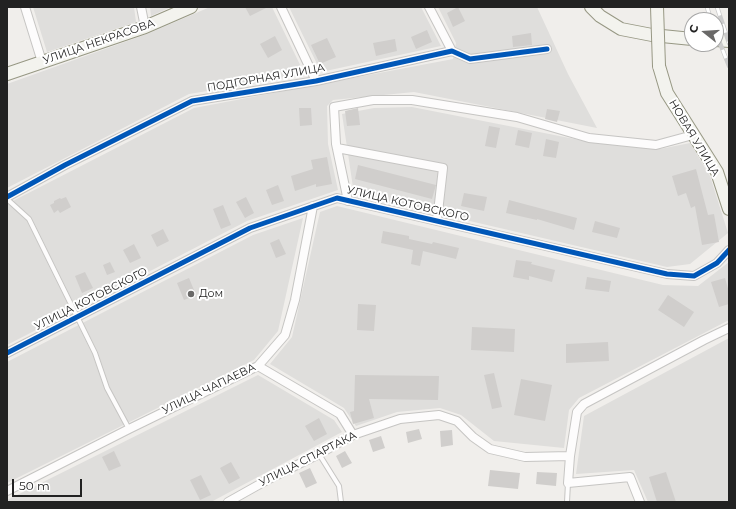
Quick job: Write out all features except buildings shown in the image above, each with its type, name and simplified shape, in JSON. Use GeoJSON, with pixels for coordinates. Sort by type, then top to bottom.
{"type":"FeatureCollection","features":[{"type":"Feature","properties":{"kind":"main road","name":"УЛИЦА НЕКРАСОВА"},"geometry":{"type":"LineString","coordinates":[[7,74],[145,27],[190,7]]}},
{"type":"Feature","properties":{"kind":"main road"},"geometry":{"type":"LineString","coordinates":[[591,7],[600,16],[621,29],[652,35],[684,38]]}},
{"type":"Feature","properties":{"kind":"main road","name":"НОВАЯ УЛИЦА"},"geometry":{"type":"LineString","coordinates":[[657,7],[660,66],[667,93],[717,172],[729,209]]}},
{"type":"Feature","properties":{"kind":"street"},"geometry":{"type":"LineString","coordinates":[[25,7],[42,62]]}},
{"type":"Feature","properties":{"kind":"street"},"geometry":{"type":"LineString","coordinates":[[141,7],[145,27]]}},
{"type":"Feature","properties":{"kind":"street"},"geometry":{"type":"LineString","coordinates":[[281,7],[316,81]]}},
{"type":"Feature","properties":{"kind":"street"},"geometry":{"type":"LineString","coordinates":[[429,7],[452,51],[470,59],[547,49]]}},
{"type":"Feature","properties":{"kind":"street","name":"ПОДГОРНАЯ УЛИЦА"},"geometry":{"type":"LineString","coordinates":[[7,198],[65,165],[192,101],[316,81],[452,51]]}},
{"type":"Feature","properties":{"kind":"street"},"geometry":{"type":"LineString","coordinates":[[348,201],[336,144],[334,107],[373,100],[412,100],[517,117],[589,138],[656,145],[693,135]]}},
{"type":"Feature","properties":{"kind":"street"},"geometry":{"type":"LineString","coordinates":[[337,148],[443,168],[437,221]]}},
{"type":"Feature","properties":{"kind":"street","name":"УЛИЦА КОТОВСКОГО"},"geometry":{"type":"LineString","coordinates":[[7,354],[250,228],[337,198],[667,274],[694,276],[717,263],[729,250]]}},
{"type":"Feature","properties":{"kind":"street","name":"УЛИЦА ЧАПАЕВА"},"geometry":{"type":"LineString","coordinates":[[7,491],[258,366],[285,335],[294,300],[313,206]]}},
{"type":"Feature","properties":{"kind":"street"},"geometry":{"type":"LineString","coordinates":[[640,502],[630,477],[568,483],[570,456],[577,412],[584,404],[729,328]]}},
{"type":"Feature","properties":{"kind":"street"},"geometry":{"type":"LineString","coordinates":[[258,366],[340,414],[353,435]]}},
{"type":"Feature","properties":{"kind":"street","name":"УЛИЦА СПАРТАКА"},"geometry":{"type":"LineString","coordinates":[[228,502],[353,435],[400,419],[439,415],[457,421],[473,437],[490,449],[525,456],[570,456]]}},
{"type":"Feature","properties":{"kind":"lane"},"geometry":{"type":"LineString","coordinates":[[7,198],[29,219],[95,353],[107,388],[129,429]]}},
{"type":"Feature","properties":{"kind":"lane"},"geometry":{"type":"LineString","coordinates":[[319,454],[339,486],[341,502]]}},
{"type":"Feature","properties":{"kind":"lane"},"geometry":{"type":"LineString","coordinates":[[567,502],[568,483]]}},
{"type":"Feature","properties":{"kind":"shaded area"},"geometry":{"type":"Polygon","coordinates":[[[33,7],[134,7],[136,22],[47,52],[33,7]]]}},
{"type":"Feature","properties":{"kind":"shaded area"},"geometry":{"type":"Polygon","coordinates":[[[150,7],[171,7],[151,16],[150,7]]]}},
{"type":"Feature","properties":{"kind":"shaded area"},"geometry":{"type":"Polygon","coordinates":[[[210,7],[272,7],[305,75],[189,94],[7,188],[7,84],[147,34],[210,7]]]}},
{"type":"Feature","properties":{"kind":"shaded area"},"geometry":{"type":"Polygon","coordinates":[[[289,7],[421,7],[441,46],[321,72],[289,7]]]}},
{"type":"Feature","properties":{"kind":"shaded area"},"geometry":{"type":"Polygon","coordinates":[[[438,7],[537,7],[568,74],[597,128],[414,92],[333,100],[327,106],[328,144],[338,190],[247,221],[7,345],[7,204],[194,108],[453,59],[456,43],[438,7]]]}},
{"type":"Feature","properties":{"kind":"shaded area"},"geometry":{"type":"Polygon","coordinates":[[[412,107],[595,143],[660,149],[690,143],[710,176],[728,233],[690,264],[667,267],[354,194],[342,114],[374,108],[412,107]]]}},
{"type":"Feature","properties":{"kind":"shaded area"},"geometry":{"type":"Polygon","coordinates":[[[337,206],[663,285],[698,286],[729,262],[729,320],[579,398],[569,410],[564,448],[494,441],[461,415],[440,408],[397,412],[356,426],[344,408],[270,364],[292,337],[320,212],[337,206]]]}},
{"type":"Feature","properties":{"kind":"shaded area"},"geometry":{"type":"Polygon","coordinates":[[[303,218],[278,331],[254,360],[7,483],[7,362],[253,235],[303,218]]]}},
{"type":"Feature","properties":{"kind":"shaded area"},"geometry":{"type":"Polygon","coordinates":[[[729,338],[729,502],[648,502],[634,470],[576,474],[584,416],[729,338]]]}},
{"type":"Feature","properties":{"kind":"shaded area"},"geometry":{"type":"Polygon","coordinates":[[[258,375],[334,420],[342,432],[211,502],[7,502],[7,500],[258,375]]]}},
{"type":"Feature","properties":{"kind":"railway"},"geometry":{"type":"LineString","coordinates":[[707,7],[709,12]]}},
{"type":"Feature","properties":{"kind":"railway"},"geometry":{"type":"LineString","coordinates":[[717,7],[729,43]]}},
{"type":"Feature","properties":{"kind":"railway"},"geometry":{"type":"LineString","coordinates":[[723,52],[729,66]]}},
{"type":"Feature","properties":{"kind":"cycle path"},"geometry":{"type":"LineString","coordinates":[[7,197],[65,165],[192,101],[316,81],[452,51],[470,59],[547,49]]}},
{"type":"Feature","properties":{"kind":"cycle path"},"geometry":{"type":"LineString","coordinates":[[7,353],[250,228],[337,198],[667,274],[694,276],[717,263],[729,250]]}},
{"type":"Feature","properties":{"kind":"place","name":"Дом"},"geometry":{"type":"Point","coordinates":[191,294]}}]}
